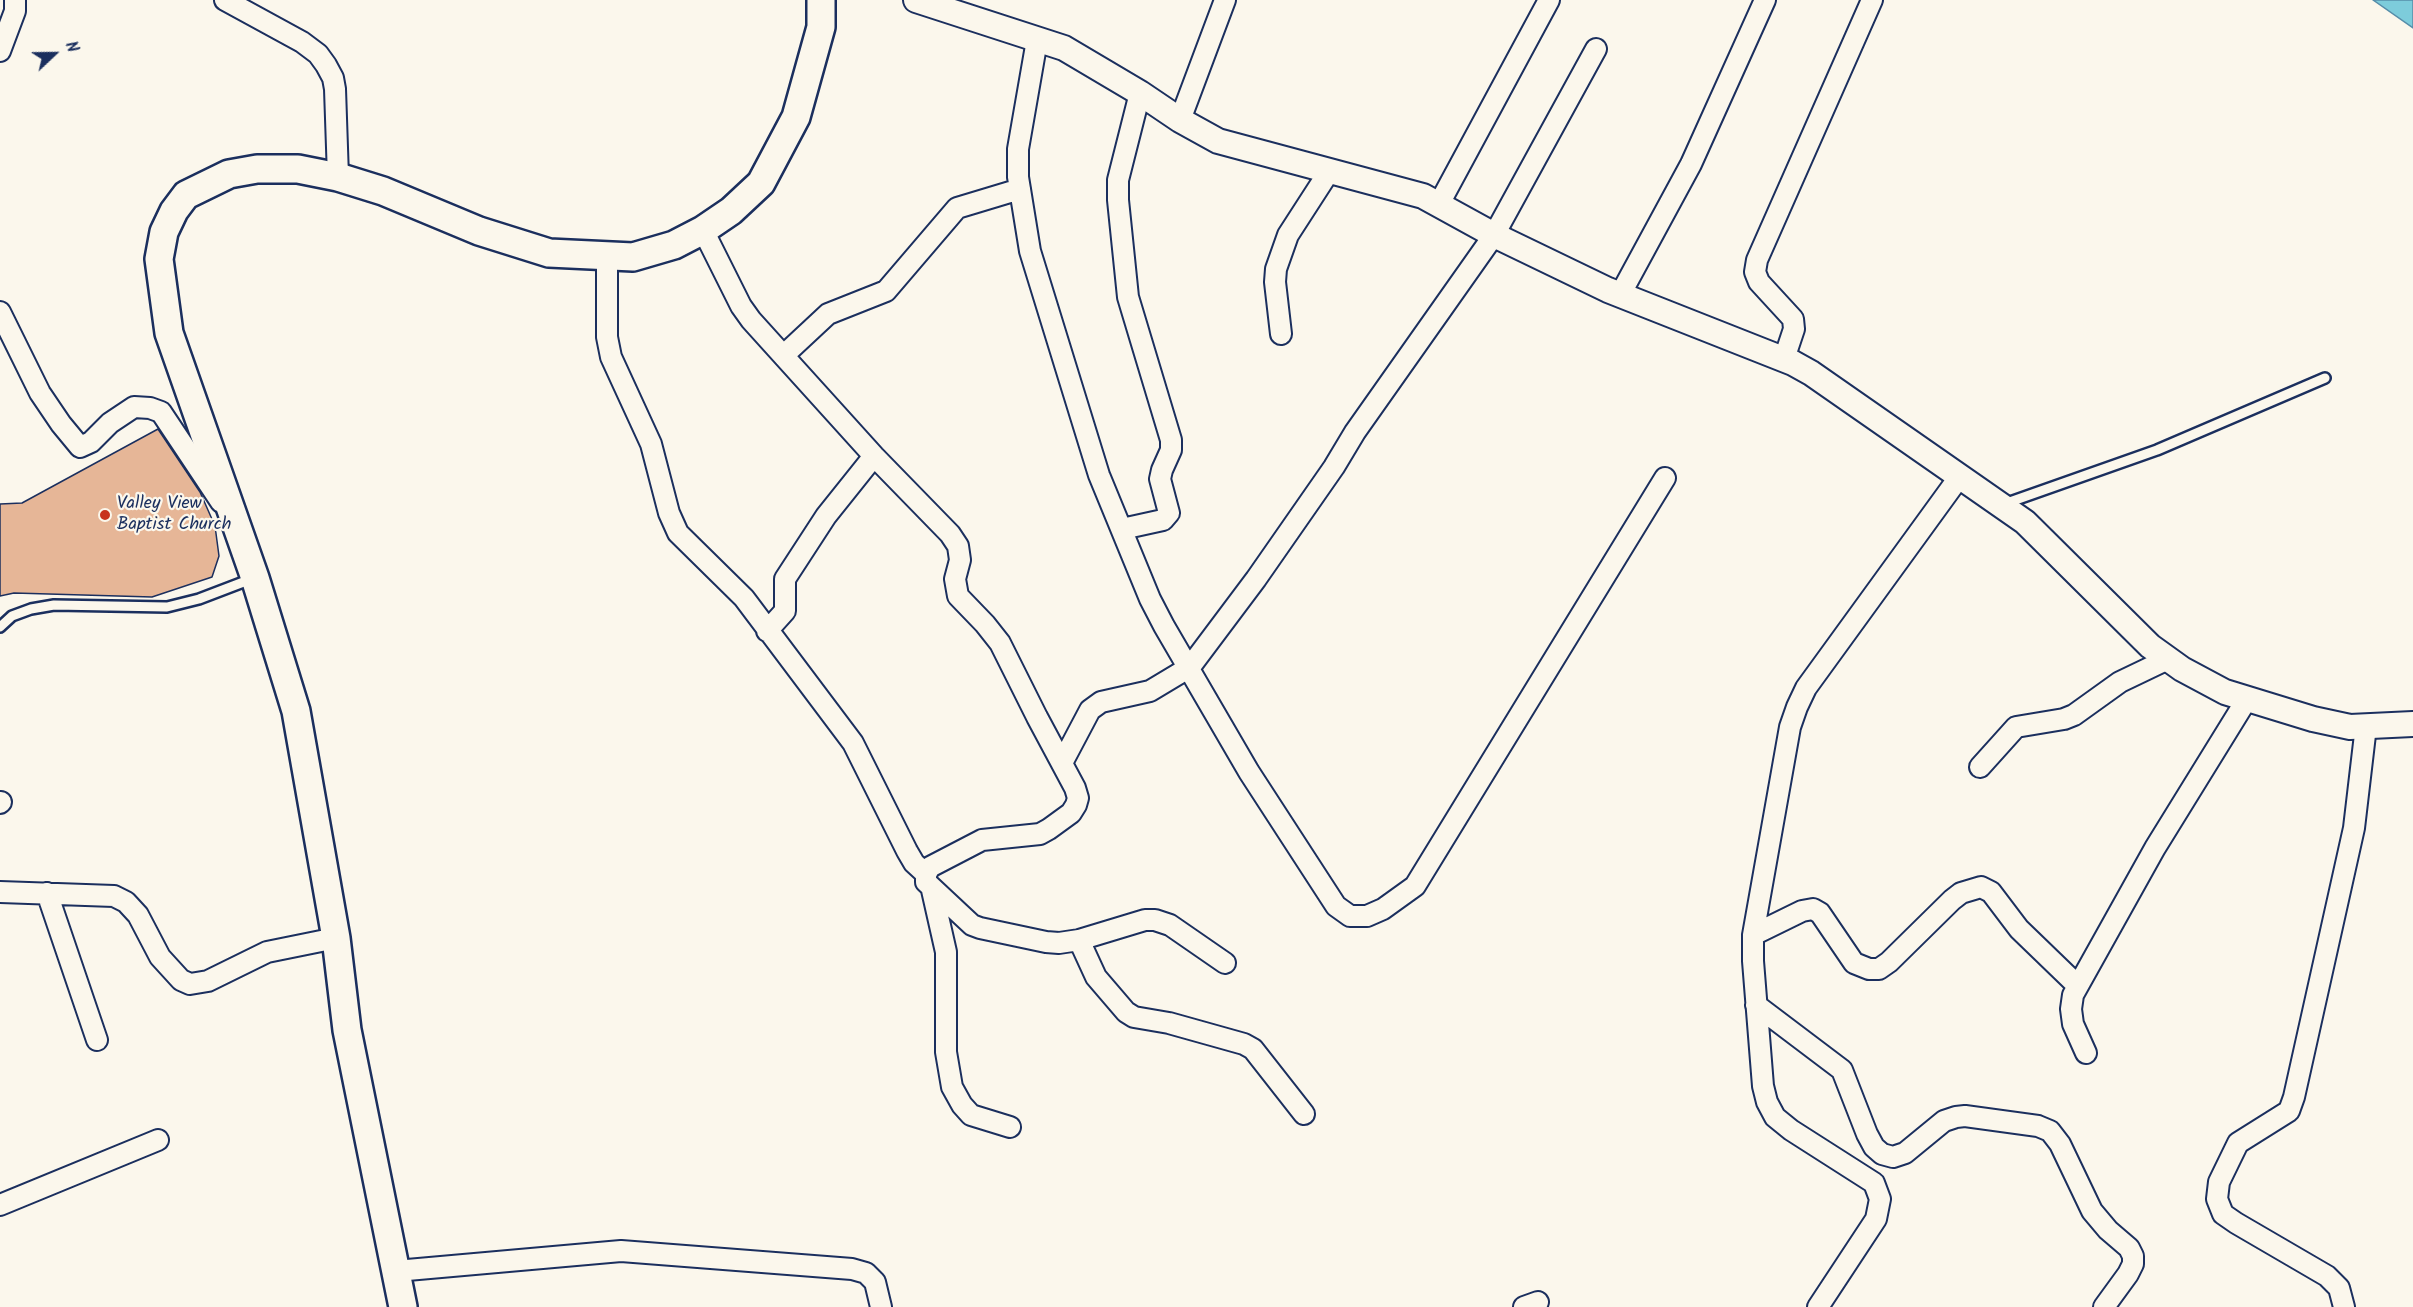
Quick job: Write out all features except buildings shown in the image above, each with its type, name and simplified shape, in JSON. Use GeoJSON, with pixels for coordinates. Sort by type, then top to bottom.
{"type":"FeatureCollection","features":[{"type":"Feature","properties":{"kind":"main road"},"geometry":{"type":"LineString","coordinates":[[403,1307],[347,1030],[336,938],[296,711],[255,578],[170,333],[159,259],[164,232],[186,195],[229,174],[257,169],[298,169],[338,177],[383,191],[479,231],[549,253],[633,257],[674,245],[704,230],[730,211],[761,183],[796,117],[821,27],[821,0]]}},
{"type":"Feature","properties":{"kind":"street"},"geometry":{"type":"LineString","coordinates":[[0,51],[15,11],[15,0]]}},
{"type":"Feature","properties":{"kind":"street"},"geometry":{"type":"LineString","coordinates":[[225,0],[302,42],[318,54],[326,65],[333,78],[335,89],[338,177]]}},
{"type":"Feature","properties":{"kind":"street"},"geometry":{"type":"LineString","coordinates":[[916,0],[1064,48],[1218,141],[1422,195],[1494,235],[1620,295],[1784,359],[1811,373],[2025,522],[2150,646],[2168,659],[2225,692],[2313,719],[2350,728],[2413,724]]}},
{"type":"Feature","properties":{"kind":"street"},"geometry":{"type":"LineString","coordinates":[[1180,120],[1224,0]]}},
{"type":"Feature","properties":{"kind":"street"},"geometry":{"type":"LineString","coordinates":[[1439,204],[1549,0]]}},
{"type":"Feature","properties":{"kind":"street"},"geometry":{"type":"LineString","coordinates":[[1620,295],[1691,164],[1765,0]]}},
{"type":"Feature","properties":{"kind":"street"},"geometry":{"type":"LineString","coordinates":[[1784,359],[1794,329],[1793,319],[1759,282],[1755,272],[1756,260],[1872,0]]}},
{"type":"Feature","properties":{"kind":"street"},"geometry":{"type":"LineString","coordinates":[[1037,40],[1018,149],[1020,189],[1030,251],[1038,280],[1100,474],[1150,599],[1164,626],[1190,667],[1249,772],[1336,906],[1350,916],[1368,916],[1383,909],[1415,886],[1665,478]]}},
{"type":"Feature","properties":{"kind":"street"},"geometry":{"type":"LineString","coordinates":[[1062,763],[1090,710],[1101,702],[1150,691],[1190,667],[1256,579],[1334,467],[1355,432],[1494,235],[1596,49]]}},
{"type":"Feature","properties":{"kind":"street"},"geometry":{"type":"LineString","coordinates":[[1122,529],[1163,520],[1169,513],[1160,479],[1171,450],[1171,440],[1128,297],[1118,200],[1118,180],[1140,93]]}},
{"type":"Feature","properties":{"kind":"street"},"geometry":{"type":"LineString","coordinates":[[1281,334],[1275,282],[1276,269],[1288,235],[1330,171]]}},
{"type":"Feature","properties":{"kind":"street"},"geometry":{"type":"LineString","coordinates":[[784,355],[828,314],[886,291],[957,208],[1020,189]]}},
{"type":"Feature","properties":{"kind":"street"},"geometry":{"type":"LineString","coordinates":[[704,230],[741,306],[874,456],[950,534],[958,546],[960,560],[955,579],[958,596],[1000,643],[1076,788],[1078,798],[1071,813],[1040,834],[982,840],[930,867],[929,882],[946,952],[946,1052],[952,1087],[962,1106],[971,1115],[1010,1127]]}},
{"type":"Feature","properties":{"kind":"street"},"geometry":{"type":"LineString","coordinates":[[607,257],[607,337],[611,357],[651,444],[669,513],[678,533],[737,589],[853,743],[907,851],[929,882],[972,925],[980,928],[1046,942],[1078,940],[1145,920],[1155,920],[1170,925],[1225,963]]}},
{"type":"Feature","properties":{"kind":"street"},"geometry":{"type":"LineString","coordinates":[[0,312],[40,393],[80,447],[91,442],[110,423],[134,407],[150,408],[161,412],[234,522]]}},
{"type":"Feature","properties":{"kind":"street"},"geometry":{"type":"LineString","coordinates":[[767,631],[784,611],[785,579],[826,516],[874,456]]}},
{"type":"Feature","properties":{"kind":"street"},"geometry":{"type":"LineString","coordinates":[[1818,1307],[1876,1219],[1881,1199],[1874,1183],[1791,1130],[1775,1117],[1767,1102],[1763,1086],[1756,1005],[1754,935],[1790,728],[1797,707],[1806,688],[1960,476]]}},
{"type":"Feature","properties":{"kind":"street"},"geometry":{"type":"LineString","coordinates":[[1980,767],[2016,727],[2064,719],[2074,715],[2120,682],[2168,659]]}},
{"type":"Feature","properties":{"kind":"street"},"geometry":{"type":"LineString","coordinates":[[2086,1053],[2073,1024],[2073,995],[2155,848],[2247,699]]}},
{"type":"Feature","properties":{"kind":"street"},"geometry":{"type":"LineString","coordinates":[[2344,1307],[2339,1288],[2327,1276],[2223,1214],[2217,1199],[2218,1182],[2238,1143],[2289,1111],[2294,1097],[2354,828],[2366,726]]}},
{"type":"Feature","properties":{"kind":"street"},"geometry":{"type":"LineString","coordinates":[[1754,935],[1803,911],[1813,909],[1820,913],[1854,963],[1869,969],[1880,969],[1952,900],[1962,892],[1981,887],[1991,892],[2019,929],[2078,986]]}},
{"type":"Feature","properties":{"kind":"street"},"geometry":{"type":"LineString","coordinates":[[0,892],[114,896],[126,902],[138,915],[160,957],[181,980],[190,984],[208,981],[267,952],[336,938]]}},
{"type":"Feature","properties":{"kind":"street"},"geometry":{"type":"LineString","coordinates":[[47,893],[97,1040]]}},
{"type":"Feature","properties":{"kind":"street"},"geometry":{"type":"LineString","coordinates":[[1078,940],[1096,977],[1126,1012],[1134,1017],[1169,1023],[1244,1044],[1252,1049],[1304,1114]]}},
{"type":"Feature","properties":{"kind":"street"},"geometry":{"type":"LineString","coordinates":[[1756,1005],[1842,1070],[1867,1134],[1874,1147],[1882,1154],[1893,1157],[1905,1153],[1944,1121],[1956,1117],[1965,1116],[2038,1126],[2050,1131],[2060,1144],[2092,1211],[2108,1230],[2129,1248],[2133,1257],[2133,1264],[2128,1274],[2104,1307]]}},
{"type":"Feature","properties":{"kind":"street"},"geometry":{"type":"LineString","coordinates":[[0,1205],[158,1140]]}},
{"type":"Feature","properties":{"kind":"street"},"geometry":{"type":"LineString","coordinates":[[396,1271],[621,1251],[852,1269],[866,1273],[875,1281],[881,1307]]}},
{"type":"Feature","properties":{"kind":"lane"},"geometry":{"type":"LineString","coordinates":[[2001,505],[2157,450],[2325,378]]}},
{"type":"Feature","properties":{"kind":"lane"},"geometry":{"type":"LineString","coordinates":[[0,627],[12,616],[31,609],[54,605],[167,607],[199,599],[255,578]]}},
{"type":"Feature","properties":{"kind":"water"},"geometry":{"type":"Polygon","coordinates":[[[2373,0],[2413,0],[2413,28],[2373,0]]]}},
{"type":"Feature","properties":{"kind":"place","name":"Valley View Baptist Church"},"geometry":{"type":"Point","coordinates":[105,515]}}]}
